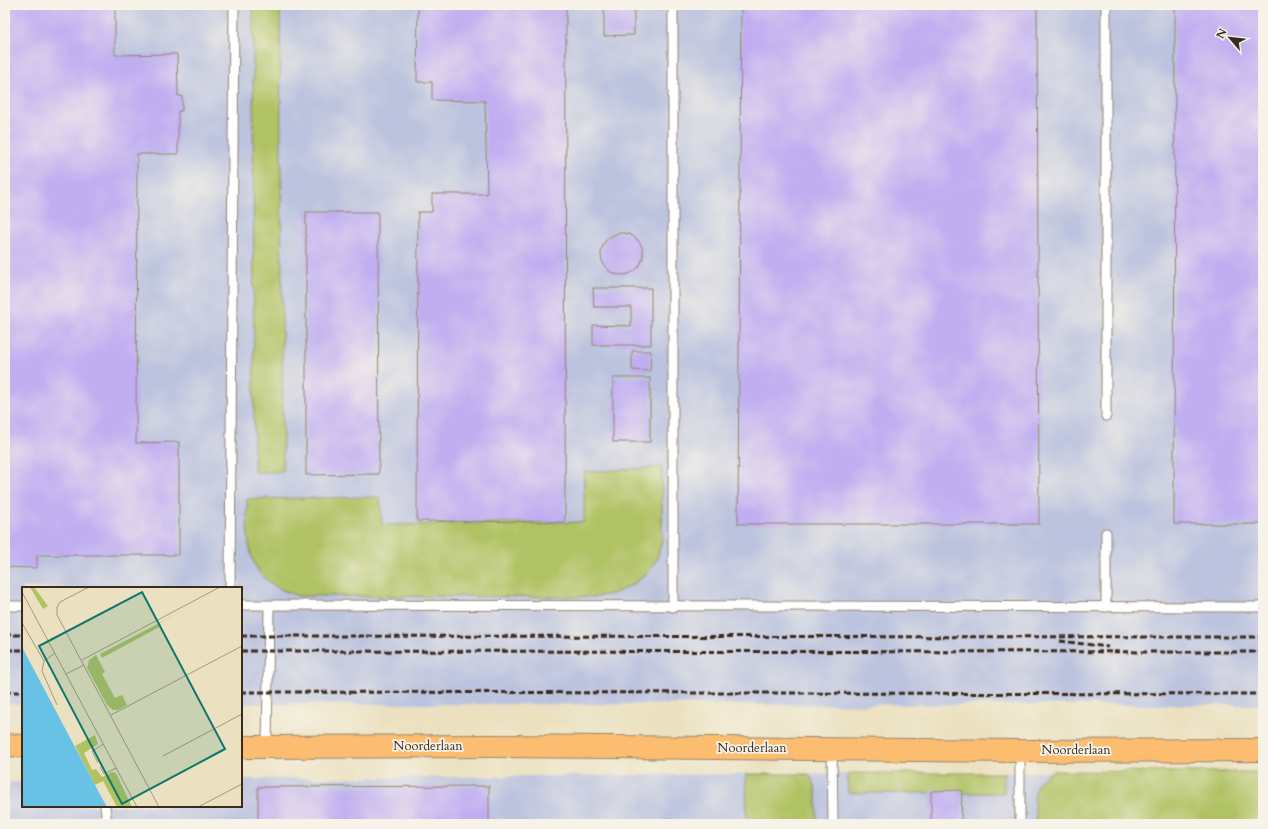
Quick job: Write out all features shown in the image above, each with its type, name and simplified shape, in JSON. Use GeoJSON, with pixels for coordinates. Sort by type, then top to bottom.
{"type":"FeatureCollection","features":[{"type":"Feature","properties":{"kind":"main road"},"geometry":{"type":"LineString","coordinates":[[5,745],[22,746]]}},
{"type":"Feature","properties":{"kind":"main road","name":"Noorderlaan"},"geometry":{"type":"LineString","coordinates":[[242,747],[502,746],[1020,750],[1263,750]]}},
{"type":"Feature","properties":{"kind":"lane"},"geometry":{"type":"LineString","coordinates":[[230,587],[234,5]]}},
{"type":"Feature","properties":{"kind":"lane"},"geometry":{"type":"LineString","coordinates":[[673,5],[673,606]]}},
{"type":"Feature","properties":{"kind":"lane"},"geometry":{"type":"LineString","coordinates":[[1106,5],[1106,416]]}},
{"type":"Feature","properties":{"kind":"lane"},"geometry":{"type":"LineString","coordinates":[[1106,533],[1106,608]]}},
{"type":"Feature","properties":{"kind":"lane"},"geometry":{"type":"LineString","coordinates":[[242,605],[1106,608],[1263,607]]}},
{"type":"Feature","properties":{"kind":"lane"},"geometry":{"type":"LineString","coordinates":[[5,606],[22,606]]}},
{"type":"Feature","properties":{"kind":"lane"},"geometry":{"type":"LineString","coordinates":[[267,747],[269,606]]}},
{"type":"Feature","properties":{"kind":"lane"},"geometry":{"type":"LineString","coordinates":[[832,748],[833,824]]}},
{"type":"Feature","properties":{"kind":"lane"},"geometry":{"type":"LineString","coordinates":[[1020,750],[1020,824]]}},
{"type":"Feature","properties":{"kind":"lane"},"geometry":{"type":"LineString","coordinates":[[105,807],[107,824]]}},
{"type":"Feature","properties":{"kind":"shaded area"},"geometry":{"type":"Polygon","coordinates":[[[5,5],[1263,5],[1263,705],[242,704],[242,587],[22,587],[22,704],[5,704],[5,5]]]}},
{"type":"Feature","properties":{"kind":"shaded area"},"geometry":{"type":"Polygon","coordinates":[[[1054,771],[1263,772],[1263,824],[5,824],[5,782],[22,782],[22,807],[242,807],[242,779],[1004,773],[1054,771]]]}},
{"type":"Feature","properties":{"kind":"green space"},"geometry":{"type":"Polygon","coordinates":[[[253,5],[280,5],[283,472],[254,472],[253,5]]]}},
{"type":"Feature","properties":{"kind":"green space"},"geometry":{"type":"Polygon","coordinates":[[[662,467],[662,540],[657,559],[647,574],[633,584],[615,593],[595,597],[298,596],[280,589],[267,580],[258,570],[249,546],[247,499],[380,497],[382,525],[584,522],[584,472],[662,467]]]}},
{"type":"Feature","properties":{"kind":"green space"},"geometry":{"type":"Polygon","coordinates":[[[1054,771],[1263,772],[1263,824],[1036,824],[1034,800],[1037,786],[1040,780],[1054,771]]]}},
{"type":"Feature","properties":{"kind":"green space"},"geometry":{"type":"Polygon","coordinates":[[[848,773],[1004,773],[1004,793],[848,793],[848,773]]]}},
{"type":"Feature","properties":{"kind":"green space"},"geometry":{"type":"Polygon","coordinates":[[[746,774],[808,774],[812,779],[816,791],[817,824],[747,824],[746,774]]]}},
{"type":"Feature","properties":{"kind":"building"},"geometry":{"type":"Polygon","coordinates":[[[5,5],[115,5],[115,55],[177,54],[178,96],[182,96],[182,111],[178,111],[178,154],[137,154],[136,443],[179,442],[179,555],[37,555],[37,568],[5,567],[5,5]]]}},
{"type":"Feature","properties":{"kind":"building"},"geometry":{"type":"Polygon","coordinates":[[[418,5],[566,5],[565,522],[417,521],[418,212],[432,212],[432,194],[487,194],[485,101],[432,100],[432,82],[417,82],[418,5]]]}},
{"type":"Feature","properties":{"kind":"building"},"geometry":{"type":"Polygon","coordinates":[[[604,5],[634,5],[634,35],[604,36],[604,5]]]}},
{"type":"Feature","properties":{"kind":"building"},"geometry":{"type":"Polygon","coordinates":[[[741,5],[1037,5],[1039,524],[738,524],[741,5]]]}},
{"type":"Feature","properties":{"kind":"building"},"geometry":{"type":"Polygon","coordinates":[[[1175,5],[1263,5],[1263,524],[1174,524],[1175,5]]]}},
{"type":"Feature","properties":{"kind":"building"},"geometry":{"type":"Polygon","coordinates":[[[306,212],[378,212],[379,474],[306,475],[306,212]]]}},
{"type":"Feature","properties":{"kind":"building"},"geometry":{"type":"Polygon","coordinates":[[[618,233],[626,233],[637,239],[643,250],[643,258],[637,269],[626,275],[618,275],[607,269],[601,258],[601,250],[607,239],[618,233]]]}},
{"type":"Feature","properties":{"kind":"building"},"geometry":{"type":"Polygon","coordinates":[[[593,288],[651,288],[651,345],[593,345],[593,325],[631,326],[631,307],[594,307],[593,288]]]}},
{"type":"Feature","properties":{"kind":"building"},"geometry":{"type":"Polygon","coordinates":[[[632,351],[651,351],[650,371],[632,370],[632,351]]]}},
{"type":"Feature","properties":{"kind":"building"},"geometry":{"type":"Polygon","coordinates":[[[613,378],[650,378],[650,442],[613,442],[613,378]]]}},
{"type":"Feature","properties":{"kind":"building"},"geometry":{"type":"Polygon","coordinates":[[[489,786],[489,824],[258,824],[258,787],[489,786]]]}},
{"type":"Feature","properties":{"kind":"building"},"geometry":{"type":"Polygon","coordinates":[[[962,790],[961,824],[931,824],[931,791],[962,790]]]}},
{"type":"Feature","properties":{"kind":"railway"},"geometry":{"type":"LineString","coordinates":[[5,635],[22,635]]}},
{"type":"Feature","properties":{"kind":"railway"},"geometry":{"type":"LineString","coordinates":[[242,636],[1263,637]]}},
{"type":"Feature","properties":{"kind":"railway"},"geometry":{"type":"LineString","coordinates":[[1060,641],[1108,647]]}},
{"type":"Feature","properties":{"kind":"railway"},"geometry":{"type":"LineString","coordinates":[[7,650],[22,650]]}},
{"type":"Feature","properties":{"kind":"railway"},"geometry":{"type":"LineString","coordinates":[[242,651],[1263,652]]}},
{"type":"Feature","properties":{"kind":"railway"},"geometry":{"type":"LineString","coordinates":[[5,692],[22,692]]}},
{"type":"Feature","properties":{"kind":"railway"},"geometry":{"type":"LineString","coordinates":[[242,692],[1263,694]]}}]}
